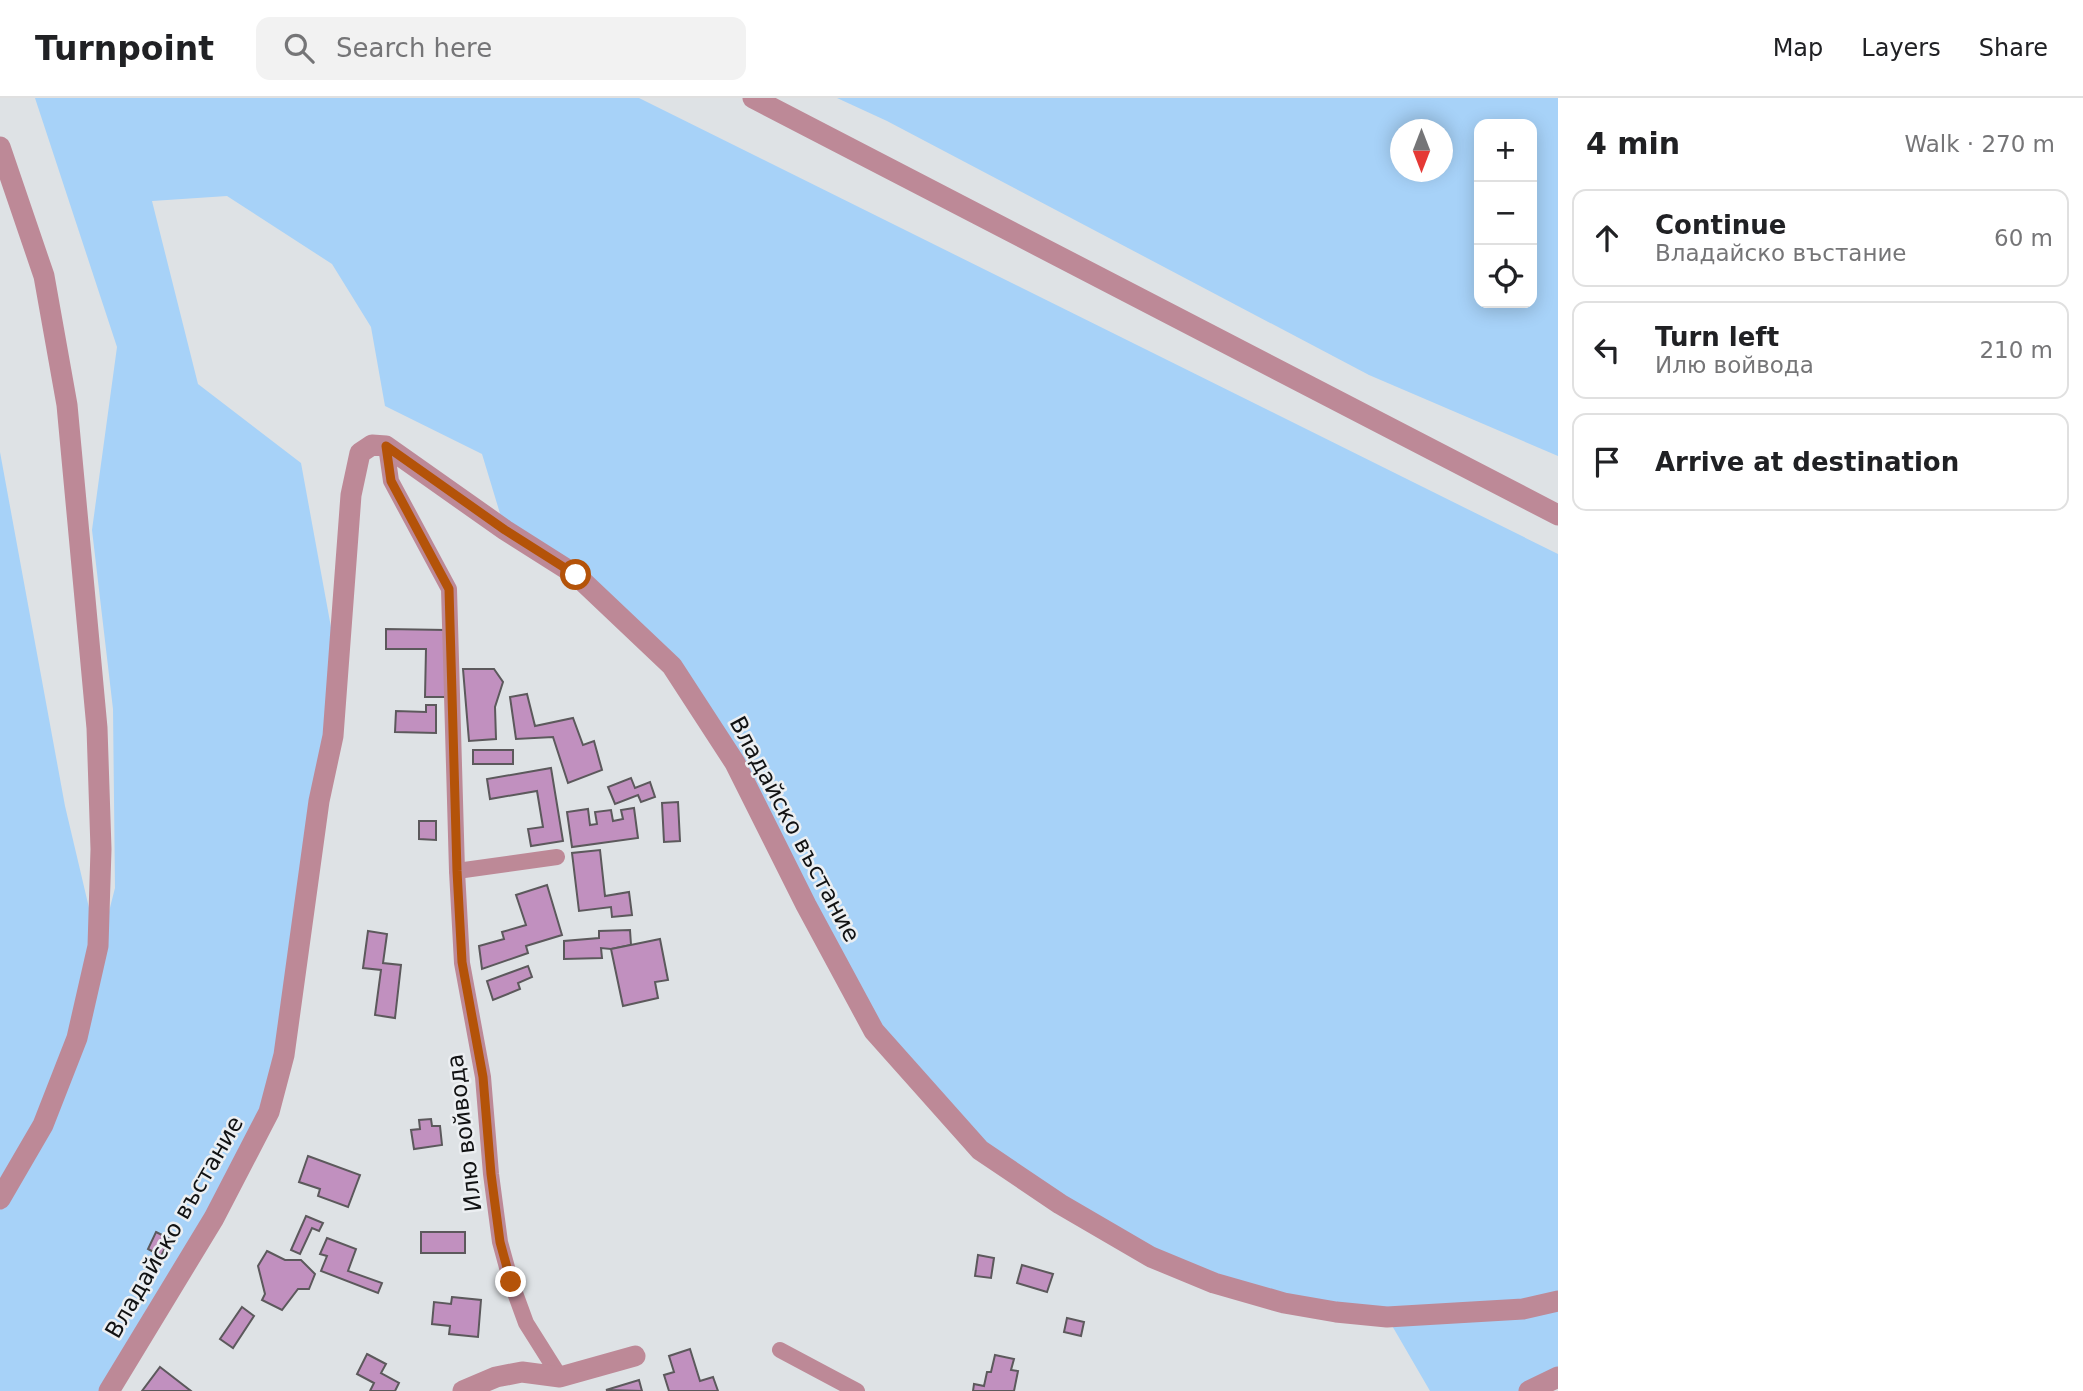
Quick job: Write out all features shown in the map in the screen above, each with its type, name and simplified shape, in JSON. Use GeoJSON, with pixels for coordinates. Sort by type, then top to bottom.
{"type":"FeatureCollection","features":[{"type":"Feature","properties":{"kind":"street"},"geometry":{"type":"LineString","coordinates":[[753,98],[1558,515]]}},
{"type":"Feature","properties":{"kind":"street"},"geometry":{"type":"LineString","coordinates":[[0,147],[44,276],[67,405],[97,727],[102,849],[98,946],[77,1038],[43,1125],[0,1199]]}},
{"type":"Feature","properties":{"kind":"street","name":"Владайско въстание"},"geometry":{"type":"LineString","coordinates":[[109,1391],[214,1218],[269,1112],[284,1055],[319,801],[333,736],[351,495],[360,453],[372,445],[386,446],[505,530],[576,575],[672,666],[735,763],[806,905],[874,1031],[980,1150],[1060,1204],[1150,1257],[1214,1283],[1284,1303],[1387,1317],[1522,1309],[1558,1301]]}},
{"type":"Feature","properties":{"kind":"street"},"geometry":{"type":"LineString","coordinates":[[463,1391],[496,1377],[522,1373],[562,1384],[635,1356]]}},
{"type":"Feature","properties":{"kind":"street"},"geometry":{"type":"LineString","coordinates":[[1529,1391],[1558,1377]]}},
{"type":"Feature","properties":{"kind":"lane","name":"Илю войвода"},"geometry":{"type":"LineString","coordinates":[[386,446],[391,481],[449,589],[462,962],[483,1077],[500,1242],[526,1323],[562,1384]]}},
{"type":"Feature","properties":{"kind":"lane"},"geometry":{"type":"LineString","coordinates":[[457,871],[557,856]]}},
{"type":"Feature","properties":{"kind":"lane"},"geometry":{"type":"LineString","coordinates":[[780,1350],[857,1391]]}},
{"type":"Feature","properties":{"kind":"shaded area"},"geometry":{"type":"Polygon","coordinates":[[[35,98],[639,98],[1558,554],[1558,1377],[1529,1391],[1430,1391],[1387,1317],[1214,1283],[980,1150],[874,1031],[672,666],[505,530],[482,454],[385,406],[371,327],[332,264],[227,196],[152,201],[198,384],[301,463],[339,671],[269,1112],[109,1391],[0,1391],[0,452],[65,806],[98,946],[89,990],[115,888],[113,709],[92,530],[117,347],[35,98]]]}},
{"type":"Feature","properties":{"kind":"shaded area"},"geometry":{"type":"Polygon","coordinates":[[[837,98],[1558,98],[1558,456],[1369,375],[887,121],[837,98]]]}},
{"type":"Feature","properties":{"kind":"building"},"geometry":{"type":"Polygon","coordinates":[[[386,629],[446,630],[445,697],[425,697],[426,649],[386,649],[386,629]]]}},
{"type":"Feature","properties":{"kind":"building"},"geometry":{"type":"Polygon","coordinates":[[[463,669],[494,669],[503,682],[495,707],[496,739],[469,741],[463,669]]]}},
{"type":"Feature","properties":{"kind":"building"},"geometry":{"type":"Polygon","coordinates":[[[527,694],[535,726],[573,718],[583,745],[594,741],[602,770],[568,783],[553,737],[516,739],[510,697],[527,694]]]}},
{"type":"Feature","properties":{"kind":"building"},"geometry":{"type":"Polygon","coordinates":[[[426,705],[436,705],[436,733],[395,732],[396,711],[426,712],[426,705]]]}},
{"type":"Feature","properties":{"kind":"building"},"geometry":{"type":"Polygon","coordinates":[[[473,750],[513,750],[513,764],[473,764],[473,750]]]}},
{"type":"Feature","properties":{"kind":"building"},"geometry":{"type":"Polygon","coordinates":[[[551,768],[563,841],[531,846],[528,829],[543,827],[537,791],[490,799],[487,779],[551,768]]]}},
{"type":"Feature","properties":{"kind":"building"},"geometry":{"type":"Polygon","coordinates":[[[631,778],[635,788],[650,782],[655,797],[641,802],[638,795],[615,804],[608,787],[631,778]]]}},
{"type":"Feature","properties":{"kind":"building"},"geometry":{"type":"Polygon","coordinates":[[[678,802],[680,841],[664,842],[662,803],[678,802]]]}},
{"type":"Feature","properties":{"kind":"building"},"geometry":{"type":"Polygon","coordinates":[[[634,808],[638,838],[572,847],[567,812],[588,809],[590,825],[597,824],[595,812],[611,810],[613,821],[623,819],[621,810],[634,808]]]}},
{"type":"Feature","properties":{"kind":"building"},"geometry":{"type":"Polygon","coordinates":[[[419,821],[436,821],[436,840],[419,839],[419,821]]]}},
{"type":"Feature","properties":{"kind":"building"},"geometry":{"type":"Polygon","coordinates":[[[600,850],[605,896],[629,892],[632,915],[612,917],[611,907],[579,911],[572,853],[600,850]]]}},
{"type":"Feature","properties":{"kind":"building"},"geometry":{"type":"Polygon","coordinates":[[[547,885],[562,935],[526,946],[528,953],[482,969],[479,946],[504,939],[502,932],[526,925],[516,895],[547,885]]]}},
{"type":"Feature","properties":{"kind":"building"},"geometry":{"type":"Polygon","coordinates":[[[630,930],[631,945],[601,948],[602,958],[564,959],[564,941],[599,938],[599,931],[630,930]]]}},
{"type":"Feature","properties":{"kind":"building"},"geometry":{"type":"Polygon","coordinates":[[[368,931],[387,934],[383,963],[401,965],[395,1018],[375,1015],[381,970],[363,968],[368,931]]]}},
{"type":"Feature","properties":{"kind":"building"},"geometry":{"type":"Polygon","coordinates":[[[660,939],[668,980],[655,982],[658,998],[623,1006],[611,949],[660,939]]]}},
{"type":"Feature","properties":{"kind":"building"},"geometry":{"type":"Polygon","coordinates":[[[528,966],[532,977],[518,983],[520,989],[493,1000],[487,981],[528,966]]]}},
{"type":"Feature","properties":{"kind":"building"},"geometry":{"type":"Polygon","coordinates":[[[431,1119],[432,1126],[440,1126],[442,1145],[414,1149],[411,1130],[420,1129],[419,1120],[431,1119]]]}},
{"type":"Feature","properties":{"kind":"building"},"geometry":{"type":"Polygon","coordinates":[[[308,1156],[360,1175],[348,1207],[318,1196],[320,1189],[299,1182],[308,1156]]]}},
{"type":"Feature","properties":{"kind":"building"},"geometry":{"type":"Polygon","coordinates":[[[306,1216],[323,1223],[319,1231],[312,1228],[300,1254],[291,1250],[306,1216]]]}},
{"type":"Feature","properties":{"kind":"building"},"geometry":{"type":"Polygon","coordinates":[[[156,1232],[170,1239],[161,1256],[148,1249],[156,1232]]]}},
{"type":"Feature","properties":{"kind":"building"},"geometry":{"type":"Polygon","coordinates":[[[421,1232],[465,1232],[465,1253],[421,1253],[421,1232]]]}},
{"type":"Feature","properties":{"kind":"building"},"geometry":{"type":"Polygon","coordinates":[[[327,1238],[356,1249],[348,1271],[382,1283],[378,1293],[321,1271],[327,1256],[320,1254],[327,1238]]]}},
{"type":"Feature","properties":{"kind":"building"},"geometry":{"type":"Polygon","coordinates":[[[267,1251],[285,1260],[301,1260],[315,1274],[309,1289],[298,1289],[282,1310],[262,1300],[265,1294],[258,1266],[267,1251]]]}},
{"type":"Feature","properties":{"kind":"building"},"geometry":{"type":"Polygon","coordinates":[[[978,1255],[994,1258],[991,1278],[975,1276],[978,1255]]]}},
{"type":"Feature","properties":{"kind":"building"},"geometry":{"type":"Polygon","coordinates":[[[1022,1265],[1053,1274],[1047,1292],[1017,1283],[1022,1265]]]}},
{"type":"Feature","properties":{"kind":"building"},"geometry":{"type":"Polygon","coordinates":[[[452,1297],[481,1300],[478,1337],[449,1334],[450,1326],[432,1324],[434,1302],[451,1304],[452,1297]]]}},
{"type":"Feature","properties":{"kind":"building"},"geometry":{"type":"Polygon","coordinates":[[[242,1307],[254,1316],[233,1348],[220,1339],[242,1307]]]}},
{"type":"Feature","properties":{"kind":"building"},"geometry":{"type":"Polygon","coordinates":[[[1067,1318],[1084,1322],[1081,1336],[1064,1332],[1067,1318]]]}},
{"type":"Feature","properties":{"kind":"building"},"geometry":{"type":"Polygon","coordinates":[[[690,1349],[700,1381],[713,1377],[718,1391],[669,1391],[664,1375],[674,1372],[669,1356],[690,1349]]]}},
{"type":"Feature","properties":{"kind":"building"},"geometry":{"type":"Polygon","coordinates":[[[367,1354],[386,1364],[381,1373],[399,1383],[395,1391],[370,1391],[374,1383],[357,1374],[367,1354]]]}},
{"type":"Feature","properties":{"kind":"building"},"geometry":{"type":"Polygon","coordinates":[[[995,1355],[1014,1359],[1011,1370],[1018,1371],[1014,1391],[973,1391],[974,1384],[984,1386],[995,1355]]]}},
{"type":"Feature","properties":{"kind":"building"},"geometry":{"type":"Polygon","coordinates":[[[160,1367],[191,1391],[142,1391],[160,1367]]]}},
{"type":"Feature","properties":{"kind":"building"},"geometry":{"type":"Polygon","coordinates":[[[639,1380],[642,1391],[606,1390],[639,1380]]]}},
{"type":"Feature","properties":{"kind":"route"},"geometry":{"type":"LineString","coordinates":[[511,1282],[500,1242],[483,1077],[462,962],[449,589],[391,481],[386,446],[505,530],[576,575]]}}]}
